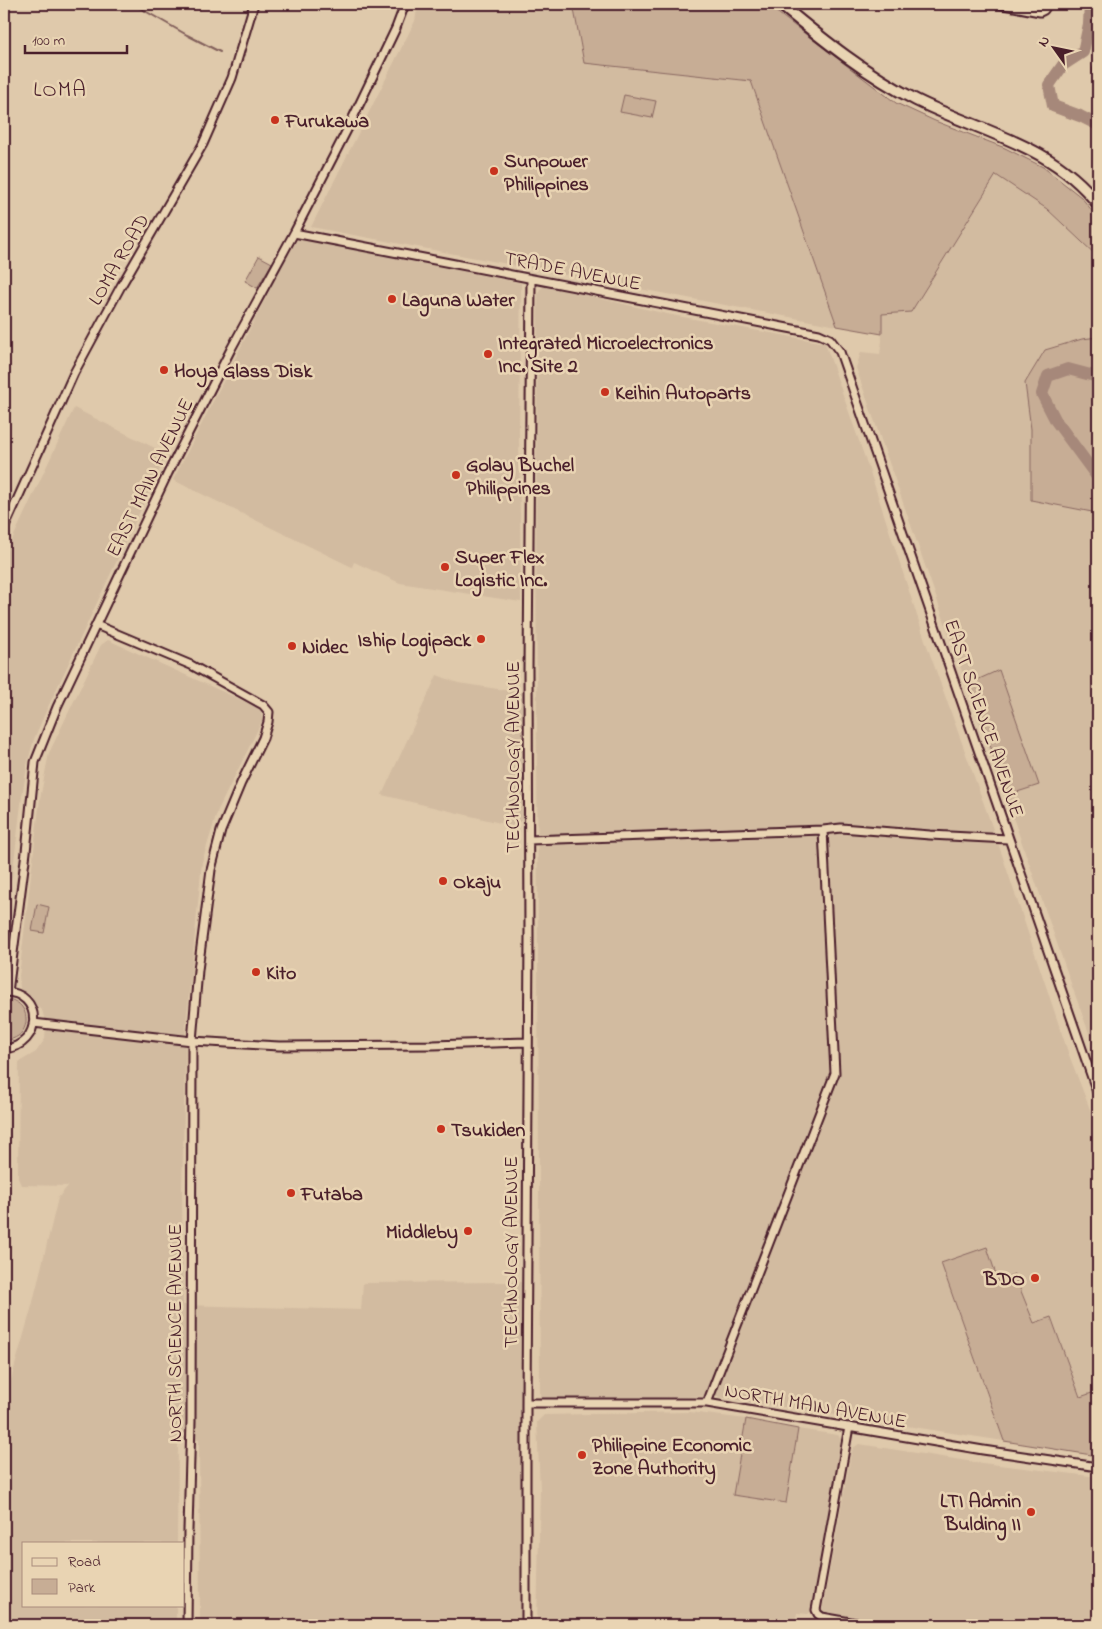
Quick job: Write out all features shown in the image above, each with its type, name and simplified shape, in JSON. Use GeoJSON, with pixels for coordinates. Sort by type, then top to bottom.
{"type":"FeatureCollection","features":[{"type":"Feature","properties":{"kind":"main road"},"geometry":{"type":"LineString","coordinates":[[780,4],[891,86],[917,100],[1045,156],[1068,172],[1098,204]]}},
{"type":"Feature","properties":{"kind":"street","name":"LOMA ROAD"},"geometry":{"type":"LineString","coordinates":[[4,529],[74,373],[121,286],[203,144],[232,78],[254,4]]}},
{"type":"Feature","properties":{"kind":"street","name":"EAST MAIN AVENUE"},"geometry":{"type":"LineString","coordinates":[[6,992],[23,877],[35,762],[56,707],[222,366],[348,128],[396,28],[405,4]]}},
{"type":"Feature","properties":{"kind":"street"},"geometry":{"type":"LineString","coordinates":[[998,4],[1015,5],[1040,12],[1048,4]]}},
{"type":"Feature","properties":{"kind":"street","name":"TRADE AVENUE"},"geometry":{"type":"LineString","coordinates":[[294,233],[819,334],[830,340],[840,352]]}},
{"type":"Feature","properties":{"kind":"street","name":"TECHNOLOGY AVENUE"},"geometry":{"type":"LineString","coordinates":[[526,1625],[528,669],[531,278]]}},
{"type":"Feature","properties":{"kind":"street","name":"EAST SCIENCE AVENUE"},"geometry":{"type":"LineString","coordinates":[[840,352],[1098,1095]]}},
{"type":"Feature","properties":{"kind":"street","name":"NORTH SCIENCE AVENUE"},"geometry":{"type":"LineString","coordinates":[[96,626],[191,665],[263,704],[269,712],[264,738],[241,783],[221,831],[211,870],[198,970],[192,1041],[191,1420],[187,1625]]}},
{"type":"Feature","properties":{"kind":"street"},"geometry":{"type":"LineString","coordinates":[[529,840],[841,828],[1008,839]]}},
{"type":"Feature","properties":{"kind":"street"},"geometry":{"type":"LineString","coordinates":[[707,1403],[835,1073],[824,830]]}},
{"type":"Feature","properties":{"kind":"street"},"geometry":{"type":"LineString","coordinates":[[4,1049],[12,1048],[25,1041],[30,1035],[33,1023],[32,1011],[28,1003],[21,996],[6,992]]}},
{"type":"Feature","properties":{"kind":"street"},"geometry":{"type":"LineString","coordinates":[[33,1023],[192,1041],[279,1046],[527,1042]]}},
{"type":"Feature","properties":{"kind":"street","name":"NORTH MAIN AVENUE"},"geometry":{"type":"LineString","coordinates":[[526,1403],[707,1403],[1098,1467]]}},
{"type":"Feature","properties":{"kind":"street"},"geometry":{"type":"LineString","coordinates":[[849,1427],[816,1610],[822,1617],[867,1625]]}},
{"type":"Feature","properties":{"kind":"shaded area","name":"Sunpower Philippines"},"geometry":{"type":"Polygon","coordinates":[[[418,4],[573,4],[584,63],[751,81],[837,326],[311,227],[415,21],[418,4]]]}},
{"type":"Feature","properties":{"kind":"shaded area"},"geometry":{"type":"Polygon","coordinates":[[[996,175],[1047,209],[1098,257],[1098,337],[1082,339],[1045,350],[1025,383],[1031,429],[1031,500],[1092,512],[1098,518],[1098,1058],[856,368],[861,352],[880,354],[882,341],[881,314],[911,312],[996,175]]]}},
{"type":"Feature","properties":{"kind":"shaded area"},"geometry":{"type":"Polygon","coordinates":[[[298,238],[521,283],[519,430],[521,602],[400,583],[354,562],[352,567],[173,480],[298,238]]]}},
{"type":"Feature","properties":{"kind":"shaded area"},"geometry":{"type":"Polygon","coordinates":[[[546,286],[667,314],[825,343],[926,643],[998,843],[1069,1055],[1098,1130],[1098,1391],[1080,1397],[1051,1318],[1034,1323],[1014,1274],[998,1281],[987,1248],[941,1263],[1004,1441],[712,1396],[547,1402],[540,1397],[536,510],[538,294],[540,289],[546,286]]]}},
{"type":"Feature","properties":{"kind":"shaded area"},"geometry":{"type":"Polygon","coordinates":[[[74,408],[167,454],[34,739],[28,761],[12,878],[9,883],[4,945],[4,557],[74,408]]]}},
{"type":"Feature","properties":{"kind":"shaded area"},"geometry":{"type":"Polygon","coordinates":[[[108,640],[250,704],[259,709],[262,714],[262,721],[218,810],[202,862],[186,1025],[182,1188],[183,1305],[361,1310],[363,1283],[522,1282],[521,1625],[200,1625],[199,1440],[178,1439],[177,1542],[22,1542],[22,1606],[176,1606],[176,1625],[4,1625],[4,1404],[32,1306],[58,1198],[68,1186],[21,1185],[18,1178],[19,1062],[36,1052],[45,1039],[46,1024],[42,1010],[20,989],[19,976],[40,799],[49,753],[101,645],[108,640]]]}},
{"type":"Feature","properties":{"kind":"shaded area"},"geometry":{"type":"Polygon","coordinates":[[[437,675],[458,683],[524,693],[525,818],[513,826],[382,795],[437,675]]]}},
{"type":"Feature","properties":{"kind":"shaded area"},"geometry":{"type":"Polygon","coordinates":[[[690,1412],[746,1419],[733,1495],[786,1503],[798,1429],[838,1435],[844,1444],[814,1609],[808,1614],[797,1613],[796,1618],[831,1625],[537,1625],[540,1490],[537,1422],[544,1415],[690,1412]]]}},
{"type":"Feature","properties":{"kind":"shaded area"},"geometry":{"type":"Polygon","coordinates":[[[859,1444],[974,1462],[1098,1477],[1098,1625],[891,1625],[822,1611],[851,1454],[853,1448],[859,1444]]]}},
{"type":"Feature","properties":{"kind":"green space"},"geometry":{"type":"Polygon","coordinates":[[[573,4],[766,4],[896,103],[935,121],[1005,148],[1043,167],[1081,197],[1098,218],[1098,257],[1047,209],[996,175],[911,312],[882,314],[882,334],[837,326],[751,81],[584,63],[573,4]]]}},
{"type":"Feature","properties":{"kind":"green space"},"geometry":{"type":"Polygon","coordinates":[[[624,95],[656,101],[652,118],[620,112],[624,95]]]}},
{"type":"Feature","properties":{"kind":"green space"},"geometry":{"type":"Polygon","coordinates":[[[259,256],[272,263],[257,288],[245,281],[259,256]]]}},
{"type":"Feature","properties":{"kind":"green space"},"geometry":{"type":"Polygon","coordinates":[[[1098,337],[1098,518],[1092,512],[1031,500],[1031,429],[1025,383],[1045,350],[1082,339],[1098,337]]]}},
{"type":"Feature","properties":{"kind":"green space"},"geometry":{"type":"Polygon","coordinates":[[[999,670],[1039,785],[1008,795],[968,684],[999,670]]]}},
{"type":"Feature","properties":{"kind":"green space"},"geometry":{"type":"Polygon","coordinates":[[[37,904],[49,907],[44,933],[32,931],[37,904]]]}},
{"type":"Feature","properties":{"kind":"green space"},"geometry":{"type":"Polygon","coordinates":[[[4,999],[14,1001],[25,1012],[25,1027],[14,1039],[4,1040],[4,999]]]}},
{"type":"Feature","properties":{"kind":"green space"},"geometry":{"type":"Polygon","coordinates":[[[987,1247],[998,1281],[1014,1274],[1034,1323],[1051,1317],[1080,1397],[1098,1391],[1098,1456],[1004,1441],[941,1263],[987,1247]]]}},
{"type":"Feature","properties":{"kind":"green space"},"geometry":{"type":"Polygon","coordinates":[[[746,1419],[798,1429],[786,1503],[733,1495],[746,1419]]]}},
{"type":"Feature","properties":{"kind":"waterway"},"geometry":{"type":"LineString","coordinates":[[133,4],[220,52]]}},
{"type":"Feature","properties":{"kind":"waterway"},"geometry":{"type":"LineString","coordinates":[[1090,4],[1089,24],[1083,52],[1063,65],[1049,85],[1053,106],[1098,125]]}},
{"type":"Feature","properties":{"kind":"waterway"},"geometry":{"type":"LineString","coordinates":[[1098,377],[1068,369],[1048,376],[1042,394],[1056,421],[1098,478]]}},
{"type":"Feature","properties":{"kind":"place","name":"Furukawa"},"geometry":{"type":"Point","coordinates":[275,120]}},
{"type":"Feature","properties":{"kind":"place","name":"Sunpower Philippines"},"geometry":{"type":"Point","coordinates":[494,171]}},
{"type":"Feature","properties":{"kind":"place","name":"Laguna Water"},"geometry":{"type":"Point","coordinates":[392,299]}},
{"type":"Feature","properties":{"kind":"place","name":"Integrated Microelectronics Inc. Site 2"},"geometry":{"type":"Point","coordinates":[488,354]}},
{"type":"Feature","properties":{"kind":"place","name":"Hoya Glass Disk"},"geometry":{"type":"Point","coordinates":[164,370]}},
{"type":"Feature","properties":{"kind":"place","name":"Keihin Autoparts"},"geometry":{"type":"Point","coordinates":[605,392]}},
{"type":"Feature","properties":{"kind":"place","name":"Golay Buchel Philippines"},"geometry":{"type":"Point","coordinates":[456,475]}},
{"type":"Feature","properties":{"kind":"place","name":"Super Flex Logistic Inc."},"geometry":{"type":"Point","coordinates":[445,567]}},
{"type":"Feature","properties":{"kind":"place","name":"Iship Logipack"},"geometry":{"type":"Point","coordinates":[481,639]}},
{"type":"Feature","properties":{"kind":"place","name":"Nidec"},"geometry":{"type":"Point","coordinates":[292,646]}},
{"type":"Feature","properties":{"kind":"place","name":"Okaju"},"geometry":{"type":"Point","coordinates":[443,881]}},
{"type":"Feature","properties":{"kind":"place","name":"Kito"},"geometry":{"type":"Point","coordinates":[256,972]}},
{"type":"Feature","properties":{"kind":"place","name":"Tsukiden"},"geometry":{"type":"Point","coordinates":[441,1129]}},
{"type":"Feature","properties":{"kind":"place","name":"Futaba"},"geometry":{"type":"Point","coordinates":[291,1193]}},
{"type":"Feature","properties":{"kind":"place","name":"Middleby"},"geometry":{"type":"Point","coordinates":[468,1231]}},
{"type":"Feature","properties":{"kind":"place","name":"BDO"},"geometry":{"type":"Point","coordinates":[1035,1278]}},
{"type":"Feature","properties":{"kind":"place","name":"Philippine Economic Zone Authority"},"geometry":{"type":"Point","coordinates":[582,1455]}},
{"type":"Feature","properties":{"kind":"place","name":"LTI Admin Bulding II"},"geometry":{"type":"Point","coordinates":[1031,1512]}},
{"type":"Feature","properties":{"kind":"district","name":"LOMA"},"geometry":{"type":"Point","coordinates":[60,88]}}]}
